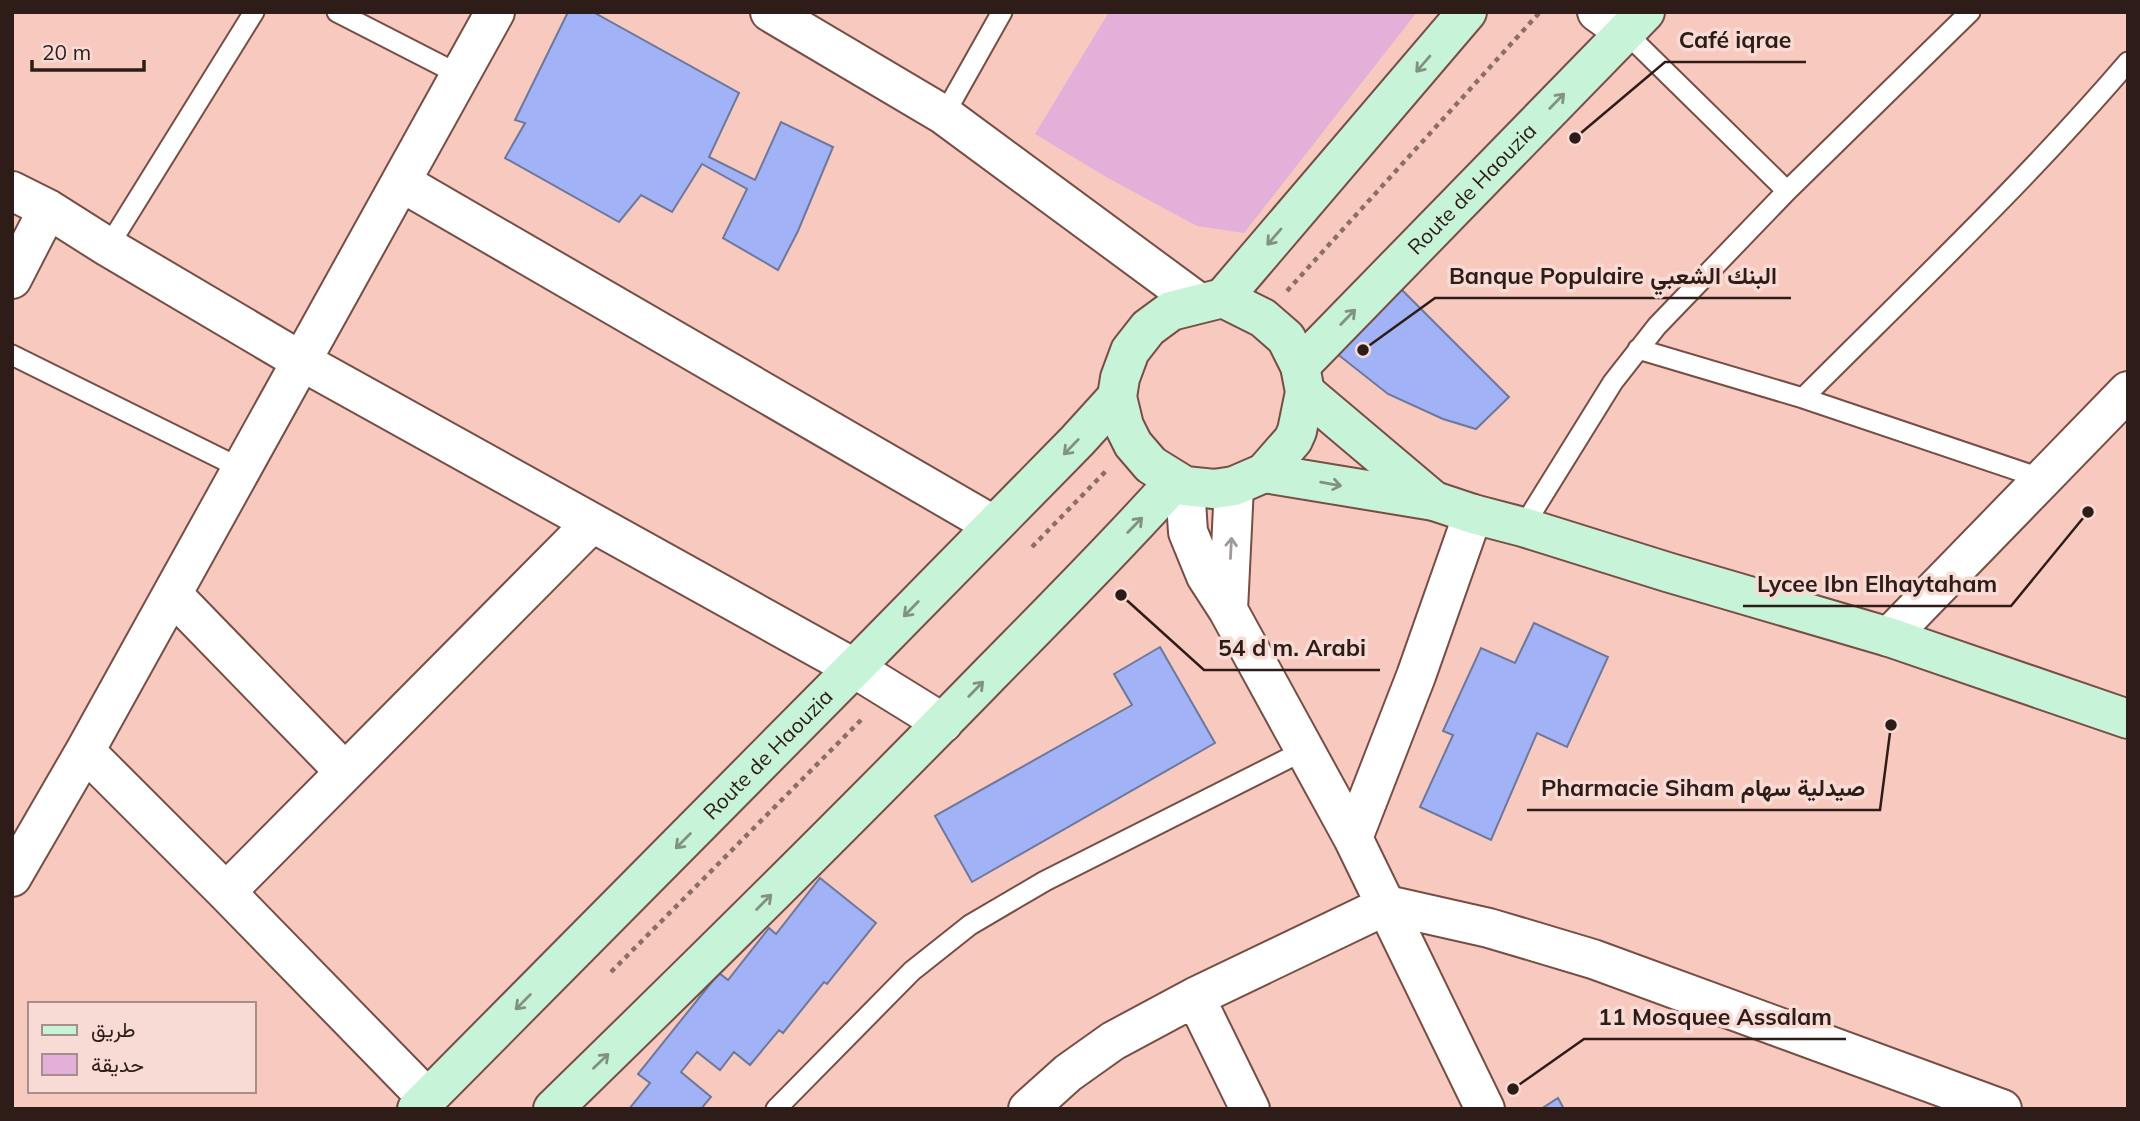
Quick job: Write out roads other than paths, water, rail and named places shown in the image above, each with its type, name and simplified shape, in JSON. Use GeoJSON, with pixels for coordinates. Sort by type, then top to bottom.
{"type":"FeatureCollection","features":[{"type":"Feature","properties":{"kind":"street"},"geometry":{"type":"LineString","coordinates":[[12,877],[85,751],[495,12]]}},
{"type":"Feature","properties":{"kind":"street"},"geometry":{"type":"LineString","coordinates":[[770,12],[944,115],[1211,301],[1263,318],[1286,338],[1302,379],[1434,501]]}},
{"type":"Feature","properties":{"kind":"street"},"geometry":{"type":"LineString","coordinates":[[1467,12],[1211,301],[1171,312],[1148,328],[1130,351],[1117,397],[1124,426],[1133,444],[1151,465],[1180,483],[1214,489],[1249,479],[1434,501],[1889,637],[2128,719]]}},
{"type":"Feature","properties":{"kind":"street","name":"Route de Haouzia"},"geometry":{"type":"LineString","coordinates":[[1302,379],[1622,19]]}},
{"type":"Feature","properties":{"kind":"street"},"geometry":{"type":"LineString","coordinates":[[401,182],[993,525]]}},
{"type":"Feature","properties":{"kind":"street"},"geometry":{"type":"LineString","coordinates":[[12,191],[48,209],[301,360],[854,668],[943,723]]}},
{"type":"Feature","properties":{"kind":"street"},"geometry":{"type":"LineString","coordinates":[[12,279],[48,209]]}},
{"type":"Feature","properties":{"kind":"street"},"geometry":{"type":"LineString","coordinates":[[1227,610],[1249,479],[1293,440],[1297,431],[1302,379]]}},
{"type":"Feature","properties":{"kind":"street"},"geometry":{"type":"LineString","coordinates":[[1889,637],[2128,391]]}},
{"type":"Feature","properties":{"kind":"street","name":"Route de Haouzia"},"geometry":{"type":"LineString","coordinates":[[422,1103],[854,668],[1117,397]]}},
{"type":"Feature","properties":{"kind":"street"},"geometry":{"type":"LineString","coordinates":[[1180,483],[1188,532],[1206,576],[1353,838],[1485,1109]]}},
{"type":"Feature","properties":{"kind":"street"},"geometry":{"type":"LineString","coordinates":[[552,1109],[743,923],[943,723],[1132,528],[1180,483]]}},
{"type":"Feature","properties":{"kind":"street"},"geometry":{"type":"LineString","coordinates":[[1353,838],[1416,676],[1473,514]]}},
{"type":"Feature","properties":{"kind":"street"},"geometry":{"type":"LineString","coordinates":[[226,892],[592,523]]}},
{"type":"Feature","properties":{"kind":"street"},"geometry":{"type":"LineString","coordinates":[[172,594],[345,772]]}},
{"type":"Feature","properties":{"kind":"street"},"geometry":{"type":"LineString","coordinates":[[85,751],[226,892],[422,1103]]}},
{"type":"Feature","properties":{"kind":"street"},"geometry":{"type":"LineString","coordinates":[[1028,1109],[1068,1073],[1113,1041],[1195,997],[1387,905],[1489,928],[1593,959],[2002,1109]]}},
{"type":"Feature","properties":{"kind":"street"},"geometry":{"type":"LineString","coordinates":[[1195,997],[1250,1109]]}},
{"type":"Feature","properties":{"kind":"lane"},"geometry":{"type":"LineString","coordinates":[[108,247],[254,12]]}},
{"type":"Feature","properties":{"kind":"lane"},"geometry":{"type":"LineString","coordinates":[[337,12],[460,75]]}},
{"type":"Feature","properties":{"kind":"lane"},"geometry":{"type":"LineString","coordinates":[[944,115],[1002,12]]}},
{"type":"Feature","properties":{"kind":"lane"},"geometry":{"type":"LineString","coordinates":[[1523,527],[1612,382],[1657,326],[1787,191],[1970,12]]}},
{"type":"Feature","properties":{"kind":"lane"},"geometry":{"type":"LineString","coordinates":[[1622,19],[1787,191]]}},
{"type":"Feature","properties":{"kind":"lane"},"geometry":{"type":"LineString","coordinates":[[1803,398],[2022,180],[2128,62]]}},
{"type":"Feature","properties":{"kind":"lane"},"geometry":{"type":"LineString","coordinates":[[1638,349],[1803,398],[2043,478]]}},
{"type":"Feature","properties":{"kind":"lane"},"geometry":{"type":"LineString","coordinates":[[12,355],[242,469]]}},
{"type":"Feature","properties":{"kind":"lane"},"geometry":{"type":"LineString","coordinates":[[776,1109],[912,971],[970,925],[1045,881],[1305,750]]}},
{"type":"Feature","properties":{"kind":"place","name":"Café iqrae"},"geometry":{"type":"Point","coordinates":[1575,138]}},
{"type":"Feature","properties":{"kind":"place","name":"Banque Populaire البنك الشعبي"},"geometry":{"type":"Point","coordinates":[1363,350]}},
{"type":"Feature","properties":{"kind":"place","name":"Lycee Ibn Elhaytaham"},"geometry":{"type":"Point","coordinates":[2088,512]}},
{"type":"Feature","properties":{"kind":"place","name":"54 d m. Arabi"},"geometry":{"type":"Point","coordinates":[1121,595]}},
{"type":"Feature","properties":{"kind":"place","name":"Pharmacie Siham صيدلية سهام"},"geometry":{"type":"Point","coordinates":[1891,725]}},
{"type":"Feature","properties":{"kind":"place","name":"11 Mosquee Assalam"},"geometry":{"type":"Point","coordinates":[1513,1089]}}]}
